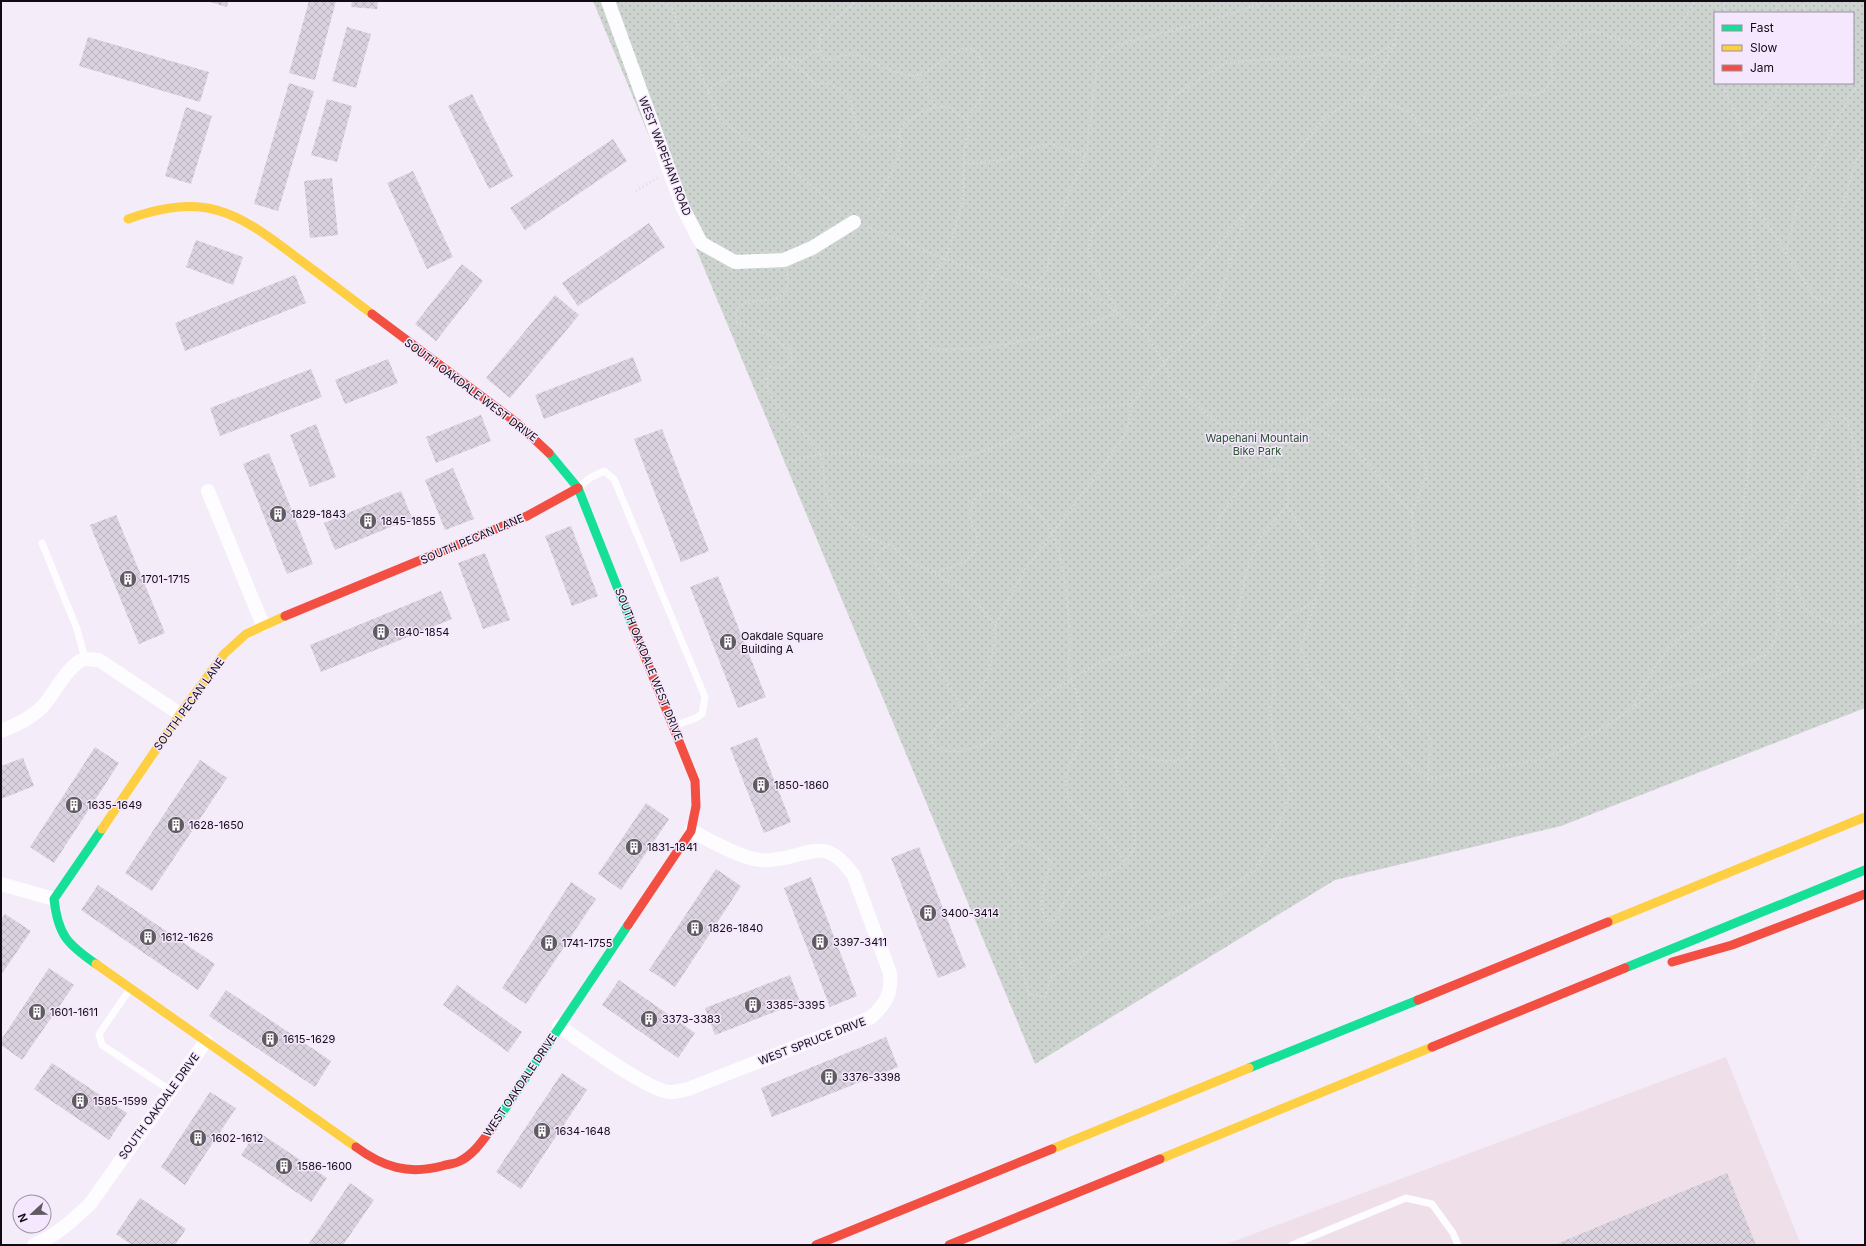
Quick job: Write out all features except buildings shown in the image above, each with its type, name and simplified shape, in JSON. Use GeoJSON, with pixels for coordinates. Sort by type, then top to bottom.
{"type":"FeatureCollection","features":[{"type":"Feature","properties":{"kind":"main road","name":"SOUTH OAKDALE WEST DRIVE"},"geometry":{"type":"LineString","coordinates":[[128,219],[146,212],[167,207],[192,206],[219,210],[241,219],[267,235],[517,423],[540,443],[571,477],[578,488],[683,749]]}},
{"type":"Feature","properties":{"kind":"main road","name":"SOUTH PECAN LANE"},"geometry":{"type":"LineString","coordinates":[[54,900],[180,714],[224,654],[246,634],[527,516],[578,488]]}},
{"type":"Feature","properties":{"kind":"main road","name":"WEST OAKDALE DRIVE"},"geometry":{"type":"LineString","coordinates":[[206,1041],[374,1160],[396,1168],[415,1170],[438,1167],[460,1161],[480,1145],[691,831],[697,811],[698,794],[695,780],[683,749]]}},
{"type":"Feature","properties":{"kind":"main road"},"geometry":{"type":"LineString","coordinates":[[816,1245],[1832,830],[1865,815]]}},
{"type":"Feature","properties":{"kind":"main road"},"geometry":{"type":"LineString","coordinates":[[950,1245],[1865,870]]}},
{"type":"Feature","properties":{"kind":"main road"},"geometry":{"type":"LineString","coordinates":[[1666,964],[1732,945],[1865,894]]}},
{"type":"Feature","properties":{"kind":"main road"},"geometry":{"type":"LineString","coordinates":[[54,900],[60,933],[67,943],[206,1041]]}},
{"type":"Feature","properties":{"kind":"main road"},"geometry":{"type":"LineString","coordinates":[[1569,991],[1643,970]]}},
{"type":"Feature","properties":{"kind":"street","name":"WEST WAPEHANI ROAD"},"geometry":{"type":"LineString","coordinates":[[608,1],[683,208],[701,243],[735,262],[784,260],[812,248],[854,222]]}},
{"type":"Feature","properties":{"kind":"street"},"geometry":{"type":"LineString","coordinates":[[208,491],[263,626]]}},
{"type":"Feature","properties":{"kind":"street"},"geometry":{"type":"LineString","coordinates":[[1,731],[27,719],[42,706],[70,670],[75,665],[86,659],[99,660],[180,714]]}},
{"type":"Feature","properties":{"kind":"street","name":"WEST SPRUCE DRIVE"},"geometry":{"type":"LineString","coordinates":[[559,1026],[640,1080],[655,1088],[670,1092],[688,1089],[870,1018],[880,1009],[892,986],[890,972],[854,876],[846,863],[833,854],[819,849],[762,861],[746,856],[691,831]]}},
{"type":"Feature","properties":{"kind":"street"},"geometry":{"type":"LineString","coordinates":[[1,884],[54,900]]}},
{"type":"Feature","properties":{"kind":"street","name":"SOUTH OAKDALE DRIVE"},"geometry":{"type":"LineString","coordinates":[[34,1245],[45,1241],[69,1224],[90,1204],[112,1171],[206,1041]]}},
{"type":"Feature","properties":{"kind":"lane"},"geometry":{"type":"LineString","coordinates":[[578,488],[590,478],[604,471],[614,479],[705,696],[702,714],[696,718],[674,726]]}},
{"type":"Feature","properties":{"kind":"lane"},"geometry":{"type":"LineString","coordinates":[[42,542],[77,629],[86,659]]}},
{"type":"Feature","properties":{"kind":"lane"},"geometry":{"type":"LineString","coordinates":[[131,989],[99,1034],[102,1045],[170,1091]]}},
{"type":"Feature","properties":{"kind":"lane"},"geometry":{"type":"LineString","coordinates":[[1292,1245],[1406,1198],[1432,1204],[1453,1233],[1458,1245]]}},
{"type":"Feature","properties":{"kind":"path"},"geometry":{"type":"LineString","coordinates":[[664,1],[673,9],[680,35],[697,65],[721,121],[790,168],[854,222],[945,258],[1033,288],[1088,291],[1144,331],[1164,362],[1171,383],[1218,424],[1303,421],[1356,449],[1412,513]]}},
{"type":"Feature","properties":{"kind":"path"},"geometry":{"type":"LineString","coordinates":[[856,1],[827,27],[818,41],[819,51],[825,60],[855,54],[890,69],[915,75],[926,86],[936,107]]}},
{"type":"Feature","properties":{"kind":"path"},"geometry":{"type":"LineString","coordinates":[[1033,288],[1047,270],[1066,199],[1086,156],[1097,64],[1105,54],[1120,44],[1210,21],[1267,1]]}},
{"type":"Feature","properties":{"kind":"path"},"geometry":{"type":"LineString","coordinates":[[1363,99],[1395,44],[1401,1]]}},
{"type":"Feature","properties":{"kind":"path"},"geometry":{"type":"LineString","coordinates":[[1144,331],[1324,120],[1346,103],[1363,99],[1387,103],[1410,112],[1425,132],[1454,130],[1472,123],[1489,102],[1500,95],[1527,92],[1535,95],[1545,91],[1553,79],[1550,55],[1560,44],[1574,35],[1592,31],[1637,44],[1644,51],[1652,51],[1662,40],[1677,29],[1696,1]]}},
{"type":"Feature","properties":{"kind":"path"},"geometry":{"type":"LineString","coordinates":[[1724,12],[1725,1]]}},
{"type":"Feature","properties":{"kind":"path"},"geometry":{"type":"LineString","coordinates":[[1777,1],[1777,12]]}},
{"type":"Feature","properties":{"kind":"path"},"geometry":{"type":"LineString","coordinates":[[1803,1],[1805,12]]}},
{"type":"Feature","properties":{"kind":"path"},"geometry":{"type":"LineString","coordinates":[[1830,12],[1835,1]]}},
{"type":"Feature","properties":{"kind":"path"},"geometry":{"type":"LineString","coordinates":[[1118,313],[1088,252],[1094,228],[1154,166],[1170,98],[1225,63],[1331,54],[1362,62],[1395,44]]}},
{"type":"Feature","properties":{"kind":"path"},"geometry":{"type":"LineString","coordinates":[[915,75],[926,71],[957,52],[968,49],[977,53],[985,74],[983,86],[976,107],[965,118]]}},
{"type":"Feature","properties":{"kind":"path"},"geometry":{"type":"LineString","coordinates":[[708,90],[724,79],[741,73],[759,76],[771,61],[780,57],[800,62],[808,55],[819,51]]}},
{"type":"Feature","properties":{"kind":"path"},"geometry":{"type":"LineString","coordinates":[[780,57],[788,64],[805,73],[814,84],[827,83],[840,89],[850,98],[857,130],[867,138],[879,135],[901,136]]}},
{"type":"Feature","properties":{"kind":"path"},"geometry":{"type":"LineString","coordinates":[[1786,254],[1797,204],[1848,99],[1865,76]]}},
{"type":"Feature","properties":{"kind":"path"},"geometry":{"type":"LineString","coordinates":[[1633,707],[1646,682],[1669,647],[1680,638],[1708,621],[1731,601],[1736,594],[1742,514],[1750,458],[1750,398],[1752,386],[1762,358],[1764,337],[1750,227],[1751,199],[1739,121],[1725,91],[1727,84]]}},
{"type":"Feature","properties":{"kind":"path"},"geometry":{"type":"LineString","coordinates":[[1741,133],[1752,127],[1770,108],[1777,95],[1778,84]]}},
{"type":"Feature","properties":{"kind":"path"},"geometry":{"type":"LineString","coordinates":[[854,222],[875,206],[882,194],[897,158],[901,136],[900,129],[906,123],[927,110],[936,107],[946,107],[965,118],[970,137],[965,144],[963,201],[945,258],[933,275],[922,296],[918,312],[919,332],[924,344],[935,350],[972,349],[1035,339],[1118,313]]}},
{"type":"Feature","properties":{"kind":"path"},"geometry":{"type":"LineString","coordinates":[[965,164],[1005,160],[1032,148],[1051,144],[1086,156]]}},
{"type":"Feature","properties":{"kind":"path"},"geometry":{"type":"LineString","coordinates":[[1751,199],[1815,298],[1828,303],[1834,292],[1839,266],[1839,218],[1856,161],[1865,144]]}},
{"type":"Feature","properties":{"kind":"path"},"geometry":{"type":"LineString","coordinates":[[636,191],[669,171]]}},
{"type":"Feature","properties":{"kind":"path"},"geometry":{"type":"LineString","coordinates":[[1246,212],[1213,318],[1164,362],[1131,404],[1128,423],[1123,437],[1101,470],[1024,571],[995,626],[995,639],[989,672],[980,692],[963,710],[953,713],[938,725],[930,736],[933,745],[941,750],[956,752],[968,750],[997,735],[1023,712],[1102,662],[1121,655],[1144,652],[1165,641],[1176,629],[1184,612],[1183,596],[1174,596],[1155,612],[1143,616],[1137,614],[1131,608],[1131,600],[1134,594],[1148,579],[1174,571],[1209,546],[1217,534],[1219,518],[1247,478],[1276,468],[1286,472],[1289,486],[1286,506],[1262,535],[1247,569],[1235,625],[1235,642],[1228,679],[1220,688],[1212,691],[1202,689],[1192,695],[1189,704],[1193,736],[1189,757],[1176,762],[1160,761],[1141,755],[1132,748],[1122,748],[1116,756],[1116,772],[1130,800],[1134,835],[1134,849],[1126,863],[1115,870],[1104,874],[1091,874],[1081,878],[1071,887],[1056,919],[1048,922],[1042,913],[1042,903],[1051,861],[1035,847],[1017,841],[1004,848],[1001,865],[1015,889],[1016,944],[1029,994],[1045,997],[1051,978],[1109,935],[1217,897],[1256,870],[1284,813],[1291,791],[1273,738],[1270,710],[1274,691],[1272,650],[1275,630],[1290,614],[1316,602]]}},
{"type":"Feature","properties":{"kind":"path"},"geometry":{"type":"LineString","coordinates":[[784,260],[789,280],[785,292],[779,298],[744,303],[738,307],[736,316],[737,322],[772,336],[790,350],[792,361],[784,368],[770,367],[767,378],[767,387],[774,402],[785,418],[799,428],[821,454],[826,495],[837,516],[869,539],[890,545],[910,562],[934,572],[960,588],[980,606],[995,626]]}},
{"type":"Feature","properties":{"kind":"path"},"geometry":{"type":"LineString","coordinates":[[1303,421],[1335,399],[1389,400],[1420,434],[1427,474],[1412,513],[1416,574],[1396,678],[1431,740],[1428,779]]}},
{"type":"Feature","properties":{"kind":"path"},"geometry":{"type":"LineString","coordinates":[[784,462],[821,454],[853,453],[896,461],[942,462],[985,450],[1019,436],[1066,411],[1131,404]]}},
{"type":"Feature","properties":{"kind":"path"},"geometry":{"type":"LineString","coordinates":[[1739,564],[1756,553],[1780,531],[1804,486],[1812,465],[1815,446],[1824,429],[1836,416],[1842,416],[1847,420],[1854,446],[1857,462],[1861,530],[1865,552]]}},
{"type":"Feature","properties":{"kind":"path"},"geometry":{"type":"LineString","coordinates":[[934,572],[955,566],[966,560],[972,554],[977,545],[978,539],[970,517],[970,510],[979,494],[989,490],[1005,491],[1024,503],[1045,521],[1053,532],[1059,547],[1067,604],[1071,681],[1078,699],[1081,717],[1081,737],[1069,764],[1066,790],[1069,798],[1105,834],[1126,863]]}},
{"type":"Feature","properties":{"kind":"path"},"geometry":{"type":"LineString","coordinates":[[1286,506],[1304,533],[1316,546],[1322,559],[1322,579],[1301,648],[1311,678],[1428,779]]}},
{"type":"Feature","properties":{"kind":"path"},"geometry":{"type":"LineString","coordinates":[[890,545],[879,552],[874,563],[896,589],[923,635],[936,664],[963,710]]}},
{"type":"Feature","properties":{"kind":"path"},"geometry":{"type":"LineString","coordinates":[[1428,779],[1544,759],[1603,728],[1660,689],[1718,674],[1765,655],[1772,647],[1777,634],[1780,619],[1777,601],[1778,580],[1783,574],[1789,574],[1793,578],[1799,588],[1807,609],[1830,622],[1847,624],[1860,622],[1865,616]]}},
{"type":"Feature","properties":{"kind":"shaded area"},"geometry":{"type":"Polygon","coordinates":[[[1726,1057],[1801,1245],[1224,1245],[1726,1057]]]}},
{"type":"Feature","properties":{"kind":"green space","name":"Wapehani Mountain Bike Park"},"geometry":{"type":"Polygon","coordinates":[[[593,1],[1865,1],[1865,708],[1561,826],[1335,880],[1035,1064],[593,1]]]}},
{"type":"Feature","properties":{"kind":"traffic: fast"},"geometry":{"type":"LineString","coordinates":[[549,453],[578,488],[633,627]]}},
{"type":"Feature","properties":{"kind":"traffic: fast"},"geometry":{"type":"LineString","coordinates":[[96,964],[71,944],[66,938],[58,922],[54,899],[102,829]]}},
{"type":"Feature","properties":{"kind":"traffic: fast"},"geometry":{"type":"LineString","coordinates":[[1625,968],[1865,870]]}},
{"type":"Feature","properties":{"kind":"traffic: fast"},"geometry":{"type":"LineString","coordinates":[[492,1128],[628,925]]}},
{"type":"Feature","properties":{"kind":"traffic: fast"},"geometry":{"type":"LineString","coordinates":[[1249,1068],[1418,1000]]}},
{"type":"Feature","properties":{"kind":"traffic: slow"},"geometry":{"type":"LineString","coordinates":[[128,219],[155,211],[178,207],[199,207],[218,211],[237,218],[275,241],[372,314]]}},
{"type":"Feature","properties":{"kind":"traffic: slow"},"geometry":{"type":"LineString","coordinates":[[102,829],[180,714],[224,654],[246,634],[285,616]]}},
{"type":"Feature","properties":{"kind":"traffic: slow"},"geometry":{"type":"LineString","coordinates":[[1608,922],[1865,817]]}},
{"type":"Feature","properties":{"kind":"traffic: slow"},"geometry":{"type":"LineString","coordinates":[[96,964],[356,1147]]}},
{"type":"Feature","properties":{"kind":"traffic: slow"},"geometry":{"type":"LineString","coordinates":[[1160,1159],[1432,1047]]}},
{"type":"Feature","properties":{"kind":"traffic: slow"},"geometry":{"type":"LineString","coordinates":[[1052,1149],[1249,1068]]}},
{"type":"Feature","properties":{"kind":"traffic: jam"},"geometry":{"type":"LineString","coordinates":[[372,314],[517,423],[549,453]]}},
{"type":"Feature","properties":{"kind":"traffic: jam"},"geometry":{"type":"LineString","coordinates":[[285,616],[527,516],[578,488]]}},
{"type":"Feature","properties":{"kind":"traffic: jam"},"geometry":{"type":"LineString","coordinates":[[628,925],[691,831],[696,806],[695,781],[633,627]]}},
{"type":"Feature","properties":{"kind":"traffic: jam"},"geometry":{"type":"LineString","coordinates":[[1672,962],[1732,945],[1865,894]]}},
{"type":"Feature","properties":{"kind":"traffic: jam"},"geometry":{"type":"LineString","coordinates":[[1418,1000],[1608,922]]}},
{"type":"Feature","properties":{"kind":"traffic: jam"},"geometry":{"type":"LineString","coordinates":[[1432,1047],[1625,968]]}},
{"type":"Feature","properties":{"kind":"traffic: jam"},"geometry":{"type":"LineString","coordinates":[[356,1147],[376,1160],[396,1167],[418,1170],[430,1169],[456,1163],[470,1155],[492,1128]]}},
{"type":"Feature","properties":{"kind":"traffic: jam"},"geometry":{"type":"LineString","coordinates":[[816,1245],[1052,1149]]}},
{"type":"Feature","properties":{"kind":"traffic: jam"},"geometry":{"type":"LineString","coordinates":[[949,1245],[1160,1159]]}},
{"type":"Feature","properties":{"kind":"place","name":"1829-1843"},"geometry":{"type":"Point","coordinates":[278,514]}},
{"type":"Feature","properties":{"kind":"place","name":"1845-1855"},"geometry":{"type":"Point","coordinates":[368,521]}},
{"type":"Feature","properties":{"kind":"place","name":"1701-1715"},"geometry":{"type":"Point","coordinates":[128,579]}},
{"type":"Feature","properties":{"kind":"place","name":"1840-1854"},"geometry":{"type":"Point","coordinates":[381,632]}},
{"type":"Feature","properties":{"kind":"place","name":"Oakdale Square Building A"},"geometry":{"type":"Point","coordinates":[728,642]}},
{"type":"Feature","properties":{"kind":"place","name":"1850-1860"},"geometry":{"type":"Point","coordinates":[761,785]}},
{"type":"Feature","properties":{"kind":"place","name":"1635-1649"},"geometry":{"type":"Point","coordinates":[74,805]}},
{"type":"Feature","properties":{"kind":"place","name":"1628-1650"},"geometry":{"type":"Point","coordinates":[176,825]}},
{"type":"Feature","properties":{"kind":"place","name":"1831-1841"},"geometry":{"type":"Point","coordinates":[634,847]}},
{"type":"Feature","properties":{"kind":"place","name":"3400-3414"},"geometry":{"type":"Point","coordinates":[928,913]}},
{"type":"Feature","properties":{"kind":"place","name":"1826-1840"},"geometry":{"type":"Point","coordinates":[695,928]}},
{"type":"Feature","properties":{"kind":"place","name":"1612-1626"},"geometry":{"type":"Point","coordinates":[148,937]}},
{"type":"Feature","properties":{"kind":"place","name":"3397-3411"},"geometry":{"type":"Point","coordinates":[820,942]}},
{"type":"Feature","properties":{"kind":"place","name":"1741-1755"},"geometry":{"type":"Point","coordinates":[549,943]}},
{"type":"Feature","properties":{"kind":"place","name":"3385-3395"},"geometry":{"type":"Point","coordinates":[753,1005]}},
{"type":"Feature","properties":{"kind":"place","name":"1601-1611"},"geometry":{"type":"Point","coordinates":[37,1012]}},
{"type":"Feature","properties":{"kind":"place","name":"3373-3383"},"geometry":{"type":"Point","coordinates":[649,1019]}},
{"type":"Feature","properties":{"kind":"place","name":"1615-1629"},"geometry":{"type":"Point","coordinates":[270,1039]}},
{"type":"Feature","properties":{"kind":"place","name":"3376-3398"},"geometry":{"type":"Point","coordinates":[829,1077]}},
{"type":"Feature","properties":{"kind":"place","name":"1585-1599"},"geometry":{"type":"Point","coordinates":[80,1101]}},
{"type":"Feature","properties":{"kind":"place","name":"1634-1648"},"geometry":{"type":"Point","coordinates":[542,1131]}},
{"type":"Feature","properties":{"kind":"place","name":"1602-1612"},"geometry":{"type":"Point","coordinates":[198,1138]}},
{"type":"Feature","properties":{"kind":"place","name":"1586-1600"},"geometry":{"type":"Point","coordinates":[284,1166]}}]}
